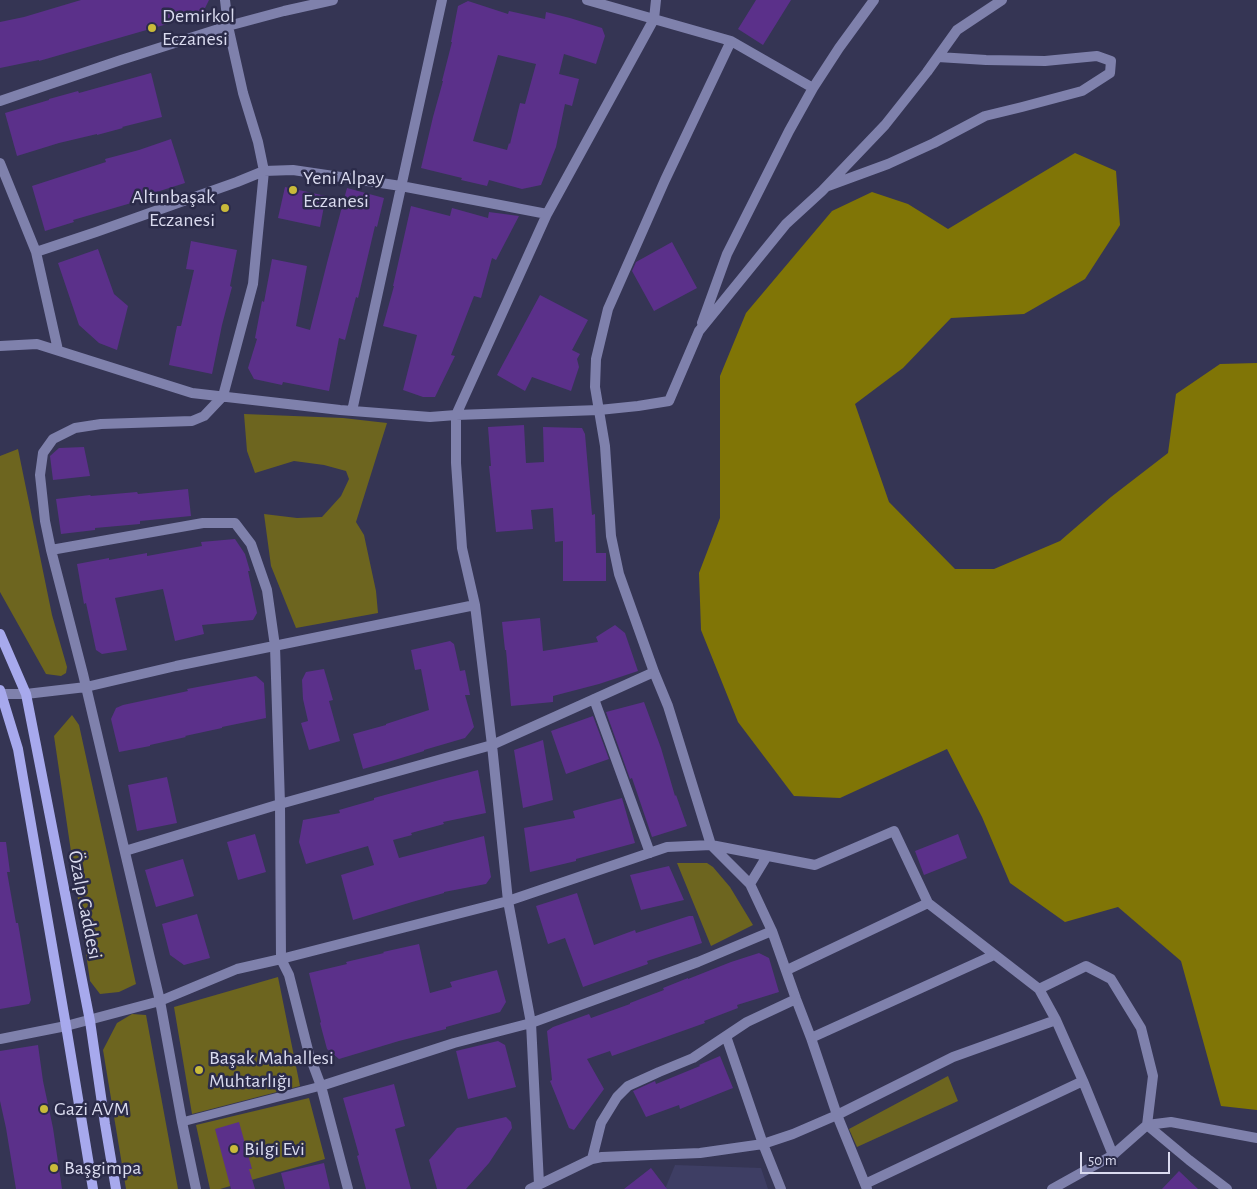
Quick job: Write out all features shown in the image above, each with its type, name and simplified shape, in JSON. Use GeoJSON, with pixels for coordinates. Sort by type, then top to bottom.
{"type":"FeatureCollection","features":[{"type":"Feature","properties":{"kind":"main road","name":"Özalp Caddesi"},"geometry":{"type":"LineString","coordinates":[[0,634],[26,694],[90,1021],[116,1189]]}},
{"type":"Feature","properties":{"kind":"main road","name":"Özalp Caddesi"},"geometry":{"type":"LineString","coordinates":[[0,693],[18,749],[93,1189]]}},
{"type":"Feature","properties":{"kind":"street"},"geometry":{"type":"LineString","coordinates":[[196,1189],[160,1001],[86,687],[51,550],[45,521],[40,476],[44,453],[53,439],[75,428],[101,424],[192,421],[204,416],[223,396],[253,284],[264,172],[258,142],[243,93],[228,26],[225,0]]}},
{"type":"Feature","properties":{"kind":"street"},"geometry":{"type":"LineString","coordinates":[[0,102],[121,60],[228,26],[333,0]]}},
{"type":"Feature","properties":{"kind":"street"},"geometry":{"type":"LineString","coordinates":[[352,411],[442,0]]}},
{"type":"Feature","properties":{"kind":"street"},"geometry":{"type":"LineString","coordinates":[[587,0],[731,41],[813,88]]}},
{"type":"Feature","properties":{"kind":"street"},"geometry":{"type":"LineString","coordinates":[[656,0],[654,19],[548,214],[456,415],[456,463],[462,548],[476,605],[508,901],[531,1023],[534,1187],[592,1159],[602,1157],[700,1153],[763,1144],[793,1134],[837,1115],[953,1057],[1056,1020]]}},
{"type":"Feature","properties":{"kind":"street"},"geometry":{"type":"LineString","coordinates":[[0,346],[37,344],[192,393],[352,411],[430,417],[599,410],[669,401],[699,330],[727,254],[785,140],[813,88],[874,0]]}},
{"type":"Feature","properties":{"kind":"street"},"geometry":{"type":"LineString","coordinates":[[699,330],[786,224],[825,188],[884,125],[927,72],[957,30],[1002,0]]}},
{"type":"Feature","properties":{"kind":"street"},"geometry":{"type":"LineString","coordinates":[[731,41],[665,180],[608,309],[596,359],[595,387],[605,446],[611,536],[618,574],[668,706],[711,845],[750,884],[772,931],[837,1115],[866,1187],[1083,1081]]}},
{"type":"Feature","properties":{"kind":"street"},"geometry":{"type":"LineString","coordinates":[[825,188],[888,164],[934,143],[985,116],[1082,91],[1110,73],[1111,61],[1097,56],[1046,61],[986,60],[938,56]]}},
{"type":"Feature","properties":{"kind":"street"},"geometry":{"type":"LineString","coordinates":[[0,164],[36,252],[58,350]]}},
{"type":"Feature","properties":{"kind":"street"},"geometry":{"type":"LineString","coordinates":[[36,252],[264,172],[293,170],[401,186],[548,214]]}},
{"type":"Feature","properties":{"kind":"street"},"geometry":{"type":"LineString","coordinates":[[51,550],[203,523],[235,523],[251,544],[267,590],[275,646],[280,804],[281,959],[289,975],[309,1054],[321,1086],[348,1189]]}},
{"type":"Feature","properties":{"kind":"street"},"geometry":{"type":"LineString","coordinates":[[0,693],[26,694],[86,687],[176,666],[476,605]]}},
{"type":"Feature","properties":{"kind":"street"},"geometry":{"type":"LineString","coordinates":[[124,851],[280,804],[492,745],[654,672]]}},
{"type":"Feature","properties":{"kind":"street"},"geometry":{"type":"LineString","coordinates":[[594,699],[650,853]]}},
{"type":"Feature","properties":{"kind":"street"},"geometry":{"type":"LineString","coordinates":[[0,1039],[90,1021],[160,1001],[237,969],[508,901],[667,847],[711,845],[815,865],[894,831],[928,902],[1039,989],[1056,1020],[1113,1154]]}},
{"type":"Feature","properties":{"kind":"street"},"geometry":{"type":"LineString","coordinates":[[750,884],[767,856]]}},
{"type":"Feature","properties":{"kind":"street"},"geometry":{"type":"LineString","coordinates":[[786,970],[928,902]]}},
{"type":"Feature","properties":{"kind":"street"},"geometry":{"type":"LineString","coordinates":[[182,1122],[321,1086],[454,1043],[531,1023],[698,962],[772,931]]}},
{"type":"Feature","properties":{"kind":"street"},"geometry":{"type":"LineString","coordinates":[[811,1038],[994,955]]}},
{"type":"Feature","properties":{"kind":"street"},"geometry":{"type":"LineString","coordinates":[[1039,989],[1086,966],[1111,979],[1140,1028],[1153,1076],[1147,1125]]}},
{"type":"Feature","properties":{"kind":"street"},"geometry":{"type":"LineString","coordinates":[[592,1159],[601,1123],[617,1097],[628,1086],[693,1058],[747,1022],[796,999]]}},
{"type":"Feature","properties":{"kind":"street"},"geometry":{"type":"LineString","coordinates":[[726,1036],[763,1144],[781,1189]]}},
{"type":"Feature","properties":{"kind":"street"},"geometry":{"type":"LineString","coordinates":[[1052,1189],[1113,1154],[1147,1125],[1171,1122],[1257,1138]]}},
{"type":"Feature","properties":{"kind":"street"},"geometry":{"type":"LineString","coordinates":[[1147,1125],[1227,1189]]}},
{"type":"Feature","properties":{"kind":"shaded area"},"geometry":{"type":"Polygon","coordinates":[[[1075,153],[1116,171],[1120,225],[1085,279],[1024,314],[951,318],[903,368],[855,404],[889,502],[955,569],[994,569],[1060,541],[1111,497],[1168,453],[1176,394],[1220,364],[1257,363],[1257,1110],[1221,1106],[1181,961],[1118,907],[1065,922],[1010,883],[982,817],[947,749],[840,798],[794,796],[738,722],[701,630],[699,573],[720,518],[720,376],[746,313],[832,211],[872,192],[908,204],[948,229],[1075,153]]]}},
{"type":"Feature","properties":{"kind":"shaded area"},"geometry":{"type":"Polygon","coordinates":[[[244,414],[343,418],[387,423],[356,522],[364,535],[376,591],[378,613],[296,628],[271,566],[264,514],[297,518],[322,517],[341,496],[349,479],[346,471],[324,465],[294,461],[255,473],[247,451],[244,414]]]}},
{"type":"Feature","properties":{"kind":"shaded area"},"geometry":{"type":"Polygon","coordinates":[[[18,449],[52,615],[67,667],[66,673],[61,676],[46,674],[0,592],[0,456],[18,449]]]}},
{"type":"Feature","properties":{"kind":"shaded area"},"geometry":{"type":"Polygon","coordinates":[[[72,715],[79,725],[136,984],[119,992],[100,994],[90,981],[54,736],[72,715]]]}},
{"type":"Feature","properties":{"kind":"shaded area"},"geometry":{"type":"Polygon","coordinates":[[[677,863],[707,863],[713,867],[730,887],[753,925],[711,946],[677,863]]]}},
{"type":"Feature","properties":{"kind":"shaded area"},"geometry":{"type":"Polygon","coordinates":[[[278,977],[300,1086],[192,1114],[174,1007],[278,977]]]}},
{"type":"Feature","properties":{"kind":"shaded area"},"geometry":{"type":"Polygon","coordinates":[[[132,1014],[146,1015],[178,1189],[126,1189],[103,1050],[117,1023],[132,1014]]]}},
{"type":"Feature","properties":{"kind":"shaded area"},"geometry":{"type":"Polygon","coordinates":[[[948,1076],[958,1101],[857,1147],[849,1129],[948,1076]]]}},
{"type":"Feature","properties":{"kind":"shaded area"},"geometry":{"type":"Polygon","coordinates":[[[309,1098],[325,1159],[220,1189],[210,1189],[196,1125],[309,1098]]]}},
{"type":"Feature","properties":{"kind":"shaded area"},"geometry":{"type":"Polygon","coordinates":[[[675,1165],[761,1168],[768,1189],[665,1189],[675,1165]]]}},
{"type":"Feature","properties":{"kind":"building"},"geometry":{"type":"Polygon","coordinates":[[[81,0],[209,0],[202,14],[39,61],[0,68],[0,22],[81,0]]]}},
{"type":"Feature","properties":{"kind":"building"},"geometry":{"type":"Polygon","coordinates":[[[756,0],[791,0],[763,45],[738,29],[756,0]]]}},
{"type":"Feature","properties":{"kind":"building"},"geometry":{"type":"Polygon","coordinates":[[[468,1],[508,14],[509,11],[545,19],[546,12],[602,28],[605,36],[596,64],[564,54],[559,74],[579,79],[572,106],[565,104],[556,147],[541,185],[522,189],[489,180],[487,186],[421,168],[452,42],[458,6],[468,1]],[[498,55],[473,141],[507,150],[520,103],[525,104],[536,64],[498,55]]]}},
{"type":"Feature","properties":{"kind":"building"},"geometry":{"type":"Polygon","coordinates":[[[151,73],[162,117],[97,135],[59,143],[17,156],[5,113],[78,91],[79,93],[151,73]]]}},
{"type":"Feature","properties":{"kind":"building"},"geometry":{"type":"Polygon","coordinates":[[[171,139],[185,183],[144,196],[145,199],[73,220],[74,222],[45,231],[32,186],[106,162],[105,159],[171,139]]]}},
{"type":"Feature","properties":{"kind":"building"},"geometry":{"type":"Polygon","coordinates":[[[285,187],[326,196],[320,227],[278,218],[285,187]]]}},
{"type":"Feature","properties":{"kind":"building"},"geometry":{"type":"Polygon","coordinates":[[[347,188],[384,198],[345,340],[339,338],[329,391],[283,382],[282,385],[254,379],[248,368],[257,339],[255,338],[272,259],[307,266],[296,326],[310,330],[347,188]]]}},
{"type":"Feature","properties":{"kind":"building"},"geometry":{"type":"Polygon","coordinates":[[[411,206],[450,216],[452,208],[488,218],[489,212],[519,216],[496,260],[492,258],[481,298],[474,296],[451,355],[455,356],[435,397],[423,397],[403,390],[417,335],[383,326],[394,286],[411,206]]]}},
{"type":"Feature","properties":{"kind":"building"},"geometry":{"type":"Polygon","coordinates":[[[191,241],[237,250],[230,286],[232,287],[212,374],[169,365],[177,326],[181,326],[194,270],[186,269],[191,241]]]}},
{"type":"Feature","properties":{"kind":"building"},"geometry":{"type":"Polygon","coordinates":[[[672,242],[697,288],[654,311],[632,271],[636,262],[672,242]]]}},
{"type":"Feature","properties":{"kind":"building"},"geometry":{"type":"Polygon","coordinates":[[[98,249],[114,294],[128,306],[117,350],[99,343],[79,325],[58,263],[98,249]]]}},
{"type":"Feature","properties":{"kind":"building"},"geometry":{"type":"Polygon","coordinates":[[[540,295],[588,320],[572,350],[580,354],[577,359],[579,367],[571,391],[532,377],[525,391],[497,375],[540,295]]]}},
{"type":"Feature","properties":{"kind":"building"},"geometry":{"type":"Polygon","coordinates":[[[524,425],[526,463],[544,462],[543,427],[582,428],[585,434],[592,515],[595,514],[596,553],[606,553],[606,581],[563,581],[563,541],[555,542],[553,508],[531,510],[533,529],[496,532],[489,466],[491,466],[488,427],[524,425]]]}},
{"type":"Feature","properties":{"kind":"building"},"geometry":{"type":"Polygon","coordinates":[[[84,447],[90,476],[53,480],[50,456],[59,448],[84,447]]]}},
{"type":"Feature","properties":{"kind":"building"},"geometry":{"type":"Polygon","coordinates":[[[188,489],[191,516],[140,521],[140,524],[95,528],[95,530],[61,534],[56,499],[188,489]]]}},
{"type":"Feature","properties":{"kind":"building"},"geometry":{"type":"Polygon","coordinates":[[[235,539],[245,554],[250,571],[248,571],[257,613],[253,620],[202,625],[204,634],[175,641],[163,589],[115,598],[127,650],[102,654],[96,650],[86,603],[84,604],[77,564],[147,553],[147,556],[202,546],[201,542],[235,539]]]}},
{"type":"Feature","properties":{"kind":"building"},"geometry":{"type":"Polygon","coordinates":[[[540,618],[543,651],[598,642],[596,637],[615,625],[625,633],[638,671],[553,696],[553,702],[511,706],[502,622],[540,618]]]}},
{"type":"Feature","properties":{"kind":"building"},"geometry":{"type":"Polygon","coordinates":[[[450,641],[454,644],[460,671],[465,670],[470,695],[465,695],[474,727],[465,738],[363,769],[353,734],[429,710],[421,669],[415,670],[411,650],[450,641]]]}},
{"type":"Feature","properties":{"kind":"building"},"geometry":{"type":"Polygon","coordinates":[[[324,669],[333,700],[329,701],[340,741],[309,750],[301,723],[308,721],[303,699],[302,680],[306,672],[324,669]]]}},
{"type":"Feature","properties":{"kind":"building"},"geometry":{"type":"Polygon","coordinates":[[[256,676],[264,683],[266,718],[119,752],[111,719],[116,708],[188,691],[187,689],[256,676]]]}},
{"type":"Feature","properties":{"kind":"building"},"geometry":{"type":"Polygon","coordinates":[[[644,702],[661,748],[675,796],[687,826],[652,837],[632,778],[630,779],[606,712],[644,702]]]}},
{"type":"Feature","properties":{"kind":"building"},"geometry":{"type":"Polygon","coordinates":[[[593,716],[609,759],[566,774],[551,731],[593,716]]]}},
{"type":"Feature","properties":{"kind":"building"},"geometry":{"type":"Polygon","coordinates":[[[543,740],[553,800],[523,808],[514,750],[543,740]]]}},
{"type":"Feature","properties":{"kind":"building"},"geometry":{"type":"Polygon","coordinates":[[[478,770],[486,813],[443,822],[444,824],[393,840],[399,858],[484,836],[491,877],[486,884],[444,892],[353,920],[341,875],[374,865],[368,846],[306,864],[299,842],[303,820],[340,813],[339,810],[374,800],[374,798],[478,770]]]}},
{"type":"Feature","properties":{"kind":"building"},"geometry":{"type":"Polygon","coordinates":[[[167,777],[177,823],[137,831],[128,785],[167,777]]]}},
{"type":"Feature","properties":{"kind":"building"},"geometry":{"type":"Polygon","coordinates":[[[622,798],[635,843],[576,859],[576,861],[530,872],[524,828],[575,818],[573,811],[622,798]]]}},
{"type":"Feature","properties":{"kind":"building"},"geometry":{"type":"Polygon","coordinates":[[[255,834],[266,872],[238,880],[227,842],[255,834]]]}},
{"type":"Feature","properties":{"kind":"building"},"geometry":{"type":"Polygon","coordinates":[[[958,834],[967,858],[924,875],[915,851],[958,834]]]}},
{"type":"Feature","properties":{"kind":"building"},"geometry":{"type":"Polygon","coordinates":[[[0,842],[6,842],[10,872],[7,872],[31,1000],[29,1004],[0,1009],[0,842]]]}},
{"type":"Feature","properties":{"kind":"building"},"geometry":{"type":"Polygon","coordinates":[[[183,859],[194,896],[156,907],[145,870],[183,859]]]}},
{"type":"Feature","properties":{"kind":"building"},"geometry":{"type":"Polygon","coordinates":[[[669,866],[684,900],[641,910],[630,875],[669,866]]]}},
{"type":"Feature","properties":{"kind":"building"},"geometry":{"type":"Polygon","coordinates":[[[577,893],[594,945],[635,930],[636,933],[689,916],[693,916],[702,943],[647,961],[648,964],[583,987],[565,938],[548,944],[536,906],[577,893]]]}},
{"type":"Feature","properties":{"kind":"building"},"geometry":{"type":"Polygon","coordinates":[[[197,914],[210,958],[184,965],[170,955],[162,924],[197,914]]]}},
{"type":"Feature","properties":{"kind":"building"},"geometry":{"type":"Polygon","coordinates":[[[419,944],[430,993],[452,987],[450,982],[497,970],[506,1002],[500,1012],[339,1059],[327,1049],[309,973],[419,944]]]}},
{"type":"Feature","properties":{"kind":"building"},"geometry":{"type":"Polygon","coordinates":[[[759,953],[769,958],[779,992],[737,1005],[738,1008],[704,1021],[705,1023],[612,1056],[610,1051],[587,1059],[604,1089],[574,1130],[569,1128],[550,1081],[552,1080],[547,1031],[589,1014],[591,1018],[630,1004],[688,978],[759,953]]]}},
{"type":"Feature","properties":{"kind":"building"},"geometry":{"type":"Polygon","coordinates":[[[498,1041],[505,1045],[516,1087],[468,1099],[456,1051],[498,1041]]]}},
{"type":"Feature","properties":{"kind":"building"},"geometry":{"type":"Polygon","coordinates":[[[38,1045],[62,1189],[16,1189],[0,1101],[0,1051],[38,1045]]]}},
{"type":"Feature","properties":{"kind":"building"},"geometry":{"type":"Polygon","coordinates":[[[720,1056],[733,1088],[680,1109],[679,1105],[646,1117],[633,1091],[655,1081],[656,1084],[720,1056]]]}},
{"type":"Feature","properties":{"kind":"building"},"geometry":{"type":"Polygon","coordinates":[[[394,1084],[405,1126],[395,1129],[411,1189],[366,1189],[357,1156],[359,1155],[343,1098],[394,1084]]]}},
{"type":"Feature","properties":{"kind":"building"},"geometry":{"type":"Polygon","coordinates":[[[506,1117],[511,1122],[512,1128],[489,1163],[466,1189],[437,1189],[429,1160],[457,1128],[506,1117]]]}},
{"type":"Feature","properties":{"kind":"building","name":"Bilgi Evi"},"geometry":{"type":"Polygon","coordinates":[[[239,1122],[252,1169],[249,1169],[255,1189],[231,1189],[215,1129],[239,1122]]]}},
{"type":"Feature","properties":{"kind":"building"},"geometry":{"type":"Polygon","coordinates":[[[324,1163],[330,1189],[285,1189],[281,1173],[324,1163]]]}},
{"type":"Feature","properties":{"kind":"building"},"geometry":{"type":"Polygon","coordinates":[[[651,1168],[667,1189],[624,1189],[651,1168]]]}},
{"type":"Feature","properties":{"kind":"building"},"geometry":{"type":"Polygon","coordinates":[[[1179,1171],[1198,1189],[1162,1189],[1179,1171]]]}},
{"type":"Feature","properties":{"kind":"place","name":"Demirkol Eczanesi"},"geometry":{"type":"Point","coordinates":[152,28]}},
{"type":"Feature","properties":{"kind":"place","name":"Yeni Alpay Eczanesi"},"geometry":{"type":"Point","coordinates":[293,190]}},
{"type":"Feature","properties":{"kind":"place","name":"Altınbaşak Eczanesi"},"geometry":{"type":"Point","coordinates":[225,208]}},
{"type":"Feature","properties":{"kind":"place","name":"Başak Mahallesi Muhtarlığı"},"geometry":{"type":"Point","coordinates":[199,1070]}},
{"type":"Feature","properties":{"kind":"place","name":"Gazi AVM"},"geometry":{"type":"Point","coordinates":[44,1109]}},
{"type":"Feature","properties":{"kind":"place","name":"Bilgi Evi"},"geometry":{"type":"Point","coordinates":[234,1149]}},
{"type":"Feature","properties":{"kind":"place","name":"Başgimpa"},"geometry":{"type":"Point","coordinates":[54,1168]}}]}
